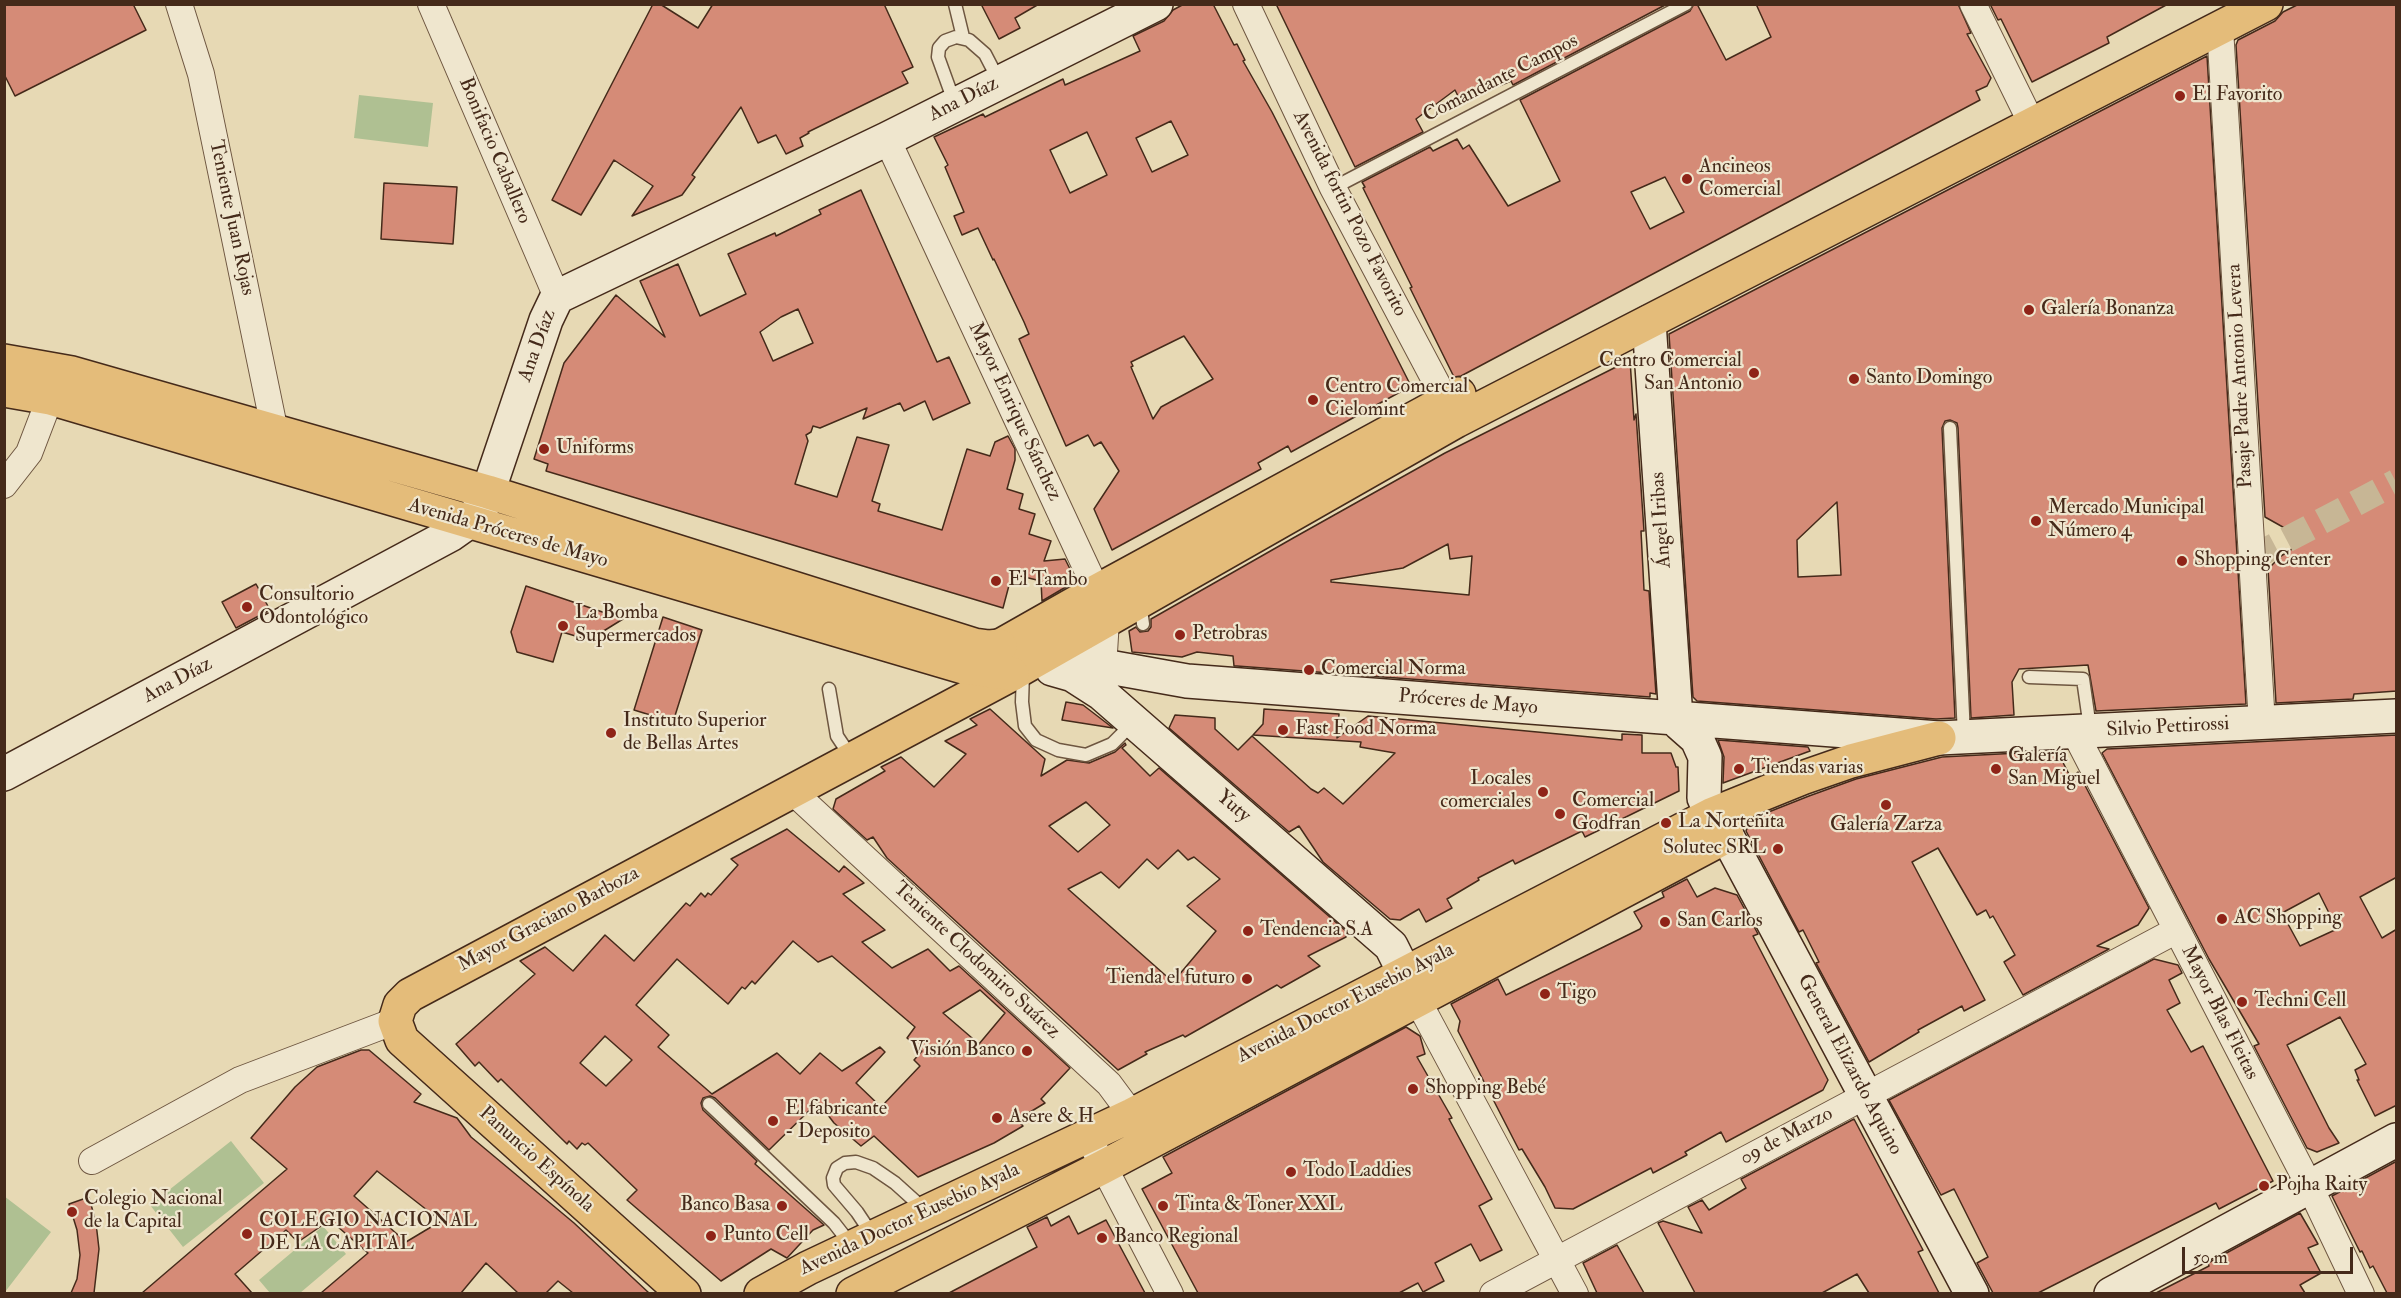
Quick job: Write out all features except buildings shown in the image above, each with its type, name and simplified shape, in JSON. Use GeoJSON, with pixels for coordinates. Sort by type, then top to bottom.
{"type":"FeatureCollection","features":[{"type":"Feature","properties":{"kind":"main road","name":"Ana Díaz"},"geometry":{"type":"LineString","coordinates":[[4,774],[450,535],[479,507],[546,320],[557,297],[955,105],[1000,82],[1109,15],[1156,4]]}},
{"type":"Feature","properties":{"kind":"main road"},"geometry":{"type":"LineString","coordinates":[[1020,662],[1101,606],[1451,411],[2217,16],[2266,4]]}},
{"type":"Feature","properties":{"kind":"main road"},"geometry":{"type":"LineString","coordinates":[[1020,662],[1101,606],[1142,613],[1451,411],[1649,322],[2027,114]]}},
{"type":"Feature","properties":{"kind":"main road","name":"Ángel Iribas"},"geometry":{"type":"LineString","coordinates":[[1649,322],[1676,718]]}},
{"type":"Feature","properties":{"kind":"main road","name":"Avenida Próceres de Mayo"},"geometry":{"type":"LineString","coordinates":[[4,361],[51,384],[479,507],[609,530],[974,645],[989,647],[1020,662]]}},
{"type":"Feature","properties":{"kind":"main road","name":"Avenida Próceres de Mayo"},"geometry":{"type":"LineString","coordinates":[[4,390],[51,384],[72,373],[275,432],[479,507],[963,667],[1020,662]]}},
{"type":"Feature","properties":{"kind":"main road","name":"Próceres de Mayo"},"geometry":{"type":"LineString","coordinates":[[1020,662],[1102,679],[1157,672],[1676,718],[1952,738]]}},
{"type":"Feature","properties":{"kind":"main road","name":"Mayor Graciano Barboza"},"geometry":{"type":"LineString","coordinates":[[395,1021],[400,1005],[410,995],[851,758],[1020,662]]}},
{"type":"Feature","properties":{"kind":"main road"},"geometry":{"type":"LineString","coordinates":[[1142,728],[1146,720],[1147,705],[1172,678],[1157,672]]}},
{"type":"Feature","properties":{"kind":"main road","name":"Yuty"},"geometry":{"type":"LineString","coordinates":[[1102,679],[1142,728],[1390,946],[1411,987]]}},
{"type":"Feature","properties":{"kind":"main road","name":"Silvio Pettirossi"},"geometry":{"type":"LineString","coordinates":[[1952,738],[2397,716]]}},
{"type":"Feature","properties":{"kind":"main road","name":"General Elizardo Aquino"},"geometry":{"type":"LineString","coordinates":[[1676,718],[1697,739],[1705,757],[1704,798],[1972,1293]]}},
{"type":"Feature","properties":{"kind":"main road","name":"Avenida Doctor Eusebio Ayala"},"geometry":{"type":"LineString","coordinates":[[853,1293],[1144,1145],[1411,987],[1720,825],[1745,801],[1851,761],[1952,738]]}},
{"type":"Feature","properties":{"kind":"main road","name":"Avenida Doctor Eusebio Ayala"},"geometry":{"type":"LineString","coordinates":[[770,1291],[863,1242],[1411,987]]}},
{"type":"Feature","properties":{"kind":"main road","name":"Panuncio Espínola"},"geometry":{"type":"LineString","coordinates":[[395,1021],[402,1040],[684,1293]]}},
{"type":"Feature","properties":{"kind":"main road"},"geometry":{"type":"LineString","coordinates":[[2111,1293],[2397,1140]]}},
{"type":"Feature","properties":{"kind":"street","name":"Teniente Juan Rojas"},"geometry":{"type":"LineString","coordinates":[[179,4],[201,74],[275,432]]}},
{"type":"Feature","properties":{"kind":"street","name":"Bonifacio Caballero"},"geometry":{"type":"LineString","coordinates":[[431,4],[557,297]]}},
{"type":"Feature","properties":{"kind":"street","name":"Avenida fortin Pozo Favorito"},"geometry":{"type":"LineString","coordinates":[[1246,4],[1333,188],[1451,411]]}},
{"type":"Feature","properties":{"kind":"street"},"geometry":{"type":"LineString","coordinates":[[1973,4],[2027,114]]}},
{"type":"Feature","properties":{"kind":"street","name":"Pasaje Padre Antonio Levera"},"geometry":{"type":"LineString","coordinates":[[2217,16],[2262,724]]}},
{"type":"Feature","properties":{"kind":"street","name":"Mayor Enrique Sánchez"},"geometry":{"type":"LineString","coordinates":[[887,139],[1101,606],[1102,679]]}},
{"type":"Feature","properties":{"kind":"street"},"geometry":{"type":"LineString","coordinates":[[4,485],[29,453],[51,384]]}},
{"type":"Feature","properties":{"kind":"street","name":"Mayor Blas Fleitas"},"geometry":{"type":"LineString","coordinates":[[2083,733],[2176,930],[2310,1187],[2361,1293]]}},
{"type":"Feature","properties":{"kind":"street","name":"Teniente Clodomiro Suárez"},"geometry":{"type":"LineString","coordinates":[[791,790],[1095,1070],[1114,1090],[1132,1115],[1144,1145]]}},
{"type":"Feature","properties":{"kind":"street","name":"09 de Marzo"},"geometry":{"type":"LineString","coordinates":[[1493,1293],[2176,930]]}},
{"type":"Feature","properties":{"kind":"street"},"geometry":{"type":"LineString","coordinates":[[1411,987],[1575,1293]]}},
{"type":"Feature","properties":{"kind":"street"},"geometry":{"type":"LineString","coordinates":[[92,1161],[240,1080],[395,1021]]}},
{"type":"Feature","properties":{"kind":"street"},"geometry":{"type":"LineString","coordinates":[[1088,1136],[1170,1293]]}},
{"type":"Feature","properties":{"kind":"lane"},"geometry":{"type":"LineString","coordinates":[[955,4],[963,38]]}},
{"type":"Feature","properties":{"kind":"lane","name":"Comandante Campos"},"geometry":{"type":"LineString","coordinates":[[1333,188],[1686,4]]}},
{"type":"Feature","properties":{"kind":"lane"},"geometry":{"type":"LineString","coordinates":[[955,105],[938,57],[939,48],[945,41],[956,37],[963,38],[986,54],[1000,82]]}},
{"type":"Feature","properties":{"kind":"lane"},"geometry":{"type":"LineString","coordinates":[[1950,428],[1952,738]]}},
{"type":"Feature","properties":{"kind":"lane"},"geometry":{"type":"LineString","coordinates":[[1020,662],[1025,726],[1036,740],[1058,750],[1086,755],[1142,728]]}},
{"type":"Feature","properties":{"kind":"lane"},"geometry":{"type":"LineString","coordinates":[[2029,677],[2083,679],[2083,733]]}},
{"type":"Feature","properties":{"kind":"lane"},"geometry":{"type":"LineString","coordinates":[[829,689],[837,736],[851,758]]}},
{"type":"Feature","properties":{"kind":"lane"},"geometry":{"type":"LineString","coordinates":[[709,1104],[834,1223],[863,1242]]}},
{"type":"Feature","properties":{"kind":"lane"},"geometry":{"type":"LineString","coordinates":[[863,1242],[857,1212],[834,1185],[833,1178],[837,1168],[844,1163],[856,1162],[873,1168],[895,1183],[927,1212]]}},
{"type":"Feature","properties":{"kind":"green space"},"geometry":{"type":"Polygon","coordinates":[[[359,95],[433,103],[428,147],[354,138],[359,95]]]}},
{"type":"Feature","properties":{"kind":"green space"},"geometry":{"type":"Polygon","coordinates":[[[231,1141],[264,1183],[183,1247],[150,1205],[231,1141]]]}},
{"type":"Feature","properties":{"kind":"green space"},"geometry":{"type":"Polygon","coordinates":[[[4,1196],[51,1232],[5,1292],[4,1292],[4,1196]]]}},
{"type":"Feature","properties":{"kind":"green space"},"geometry":{"type":"Polygon","coordinates":[[[323,1226],[346,1254],[300,1293],[270,1293],[259,1280],[323,1226]]]}},
{"type":"Feature","properties":{"kind":"tunnel"},"geometry":{"type":"LineString","coordinates":[[2252,558],[2396,482]]}},
{"type":"Feature","properties":{"kind":"place","name":"El Favorito"},"geometry":{"type":"Point","coordinates":[2180,96]}},
{"type":"Feature","properties":{"kind":"place","name":"Ancineos Comercial"},"geometry":{"type":"Point","coordinates":[1687,179]}},
{"type":"Feature","properties":{"kind":"place","name":"Galería Bonanza"},"geometry":{"type":"Point","coordinates":[2029,310]}},
{"type":"Feature","properties":{"kind":"place","name":"Centro Comercial San Antonio"},"geometry":{"type":"Point","coordinates":[1754,373]}},
{"type":"Feature","properties":{"kind":"place","name":"Santo Domingo"},"geometry":{"type":"Point","coordinates":[1854,379]}},
{"type":"Feature","properties":{"kind":"place","name":"Centro Comercial Cielomint"},"geometry":{"type":"Point","coordinates":[1313,400]}},
{"type":"Feature","properties":{"kind":"place","name":"Uniforms"},"geometry":{"type":"Point","coordinates":[544,449]}},
{"type":"Feature","properties":{"kind":"place","name":"Mercado Municipal Número 4"},"geometry":{"type":"Point","coordinates":[2036,521]}},
{"type":"Feature","properties":{"kind":"place","name":"Shopping Center"},"geometry":{"type":"Point","coordinates":[2182,561]}},
{"type":"Feature","properties":{"kind":"place","name":"El Tambo"},"geometry":{"type":"Point","coordinates":[996,581]}},
{"type":"Feature","properties":{"kind":"place","name":"Consultorio Odontológico"},"geometry":{"type":"Point","coordinates":[247,607]}},
{"type":"Feature","properties":{"kind":"place","name":"La Bomba Supermercados"},"geometry":{"type":"Point","coordinates":[563,626]}},
{"type":"Feature","properties":{"kind":"place","name":"Petrobras"},"geometry":{"type":"Point","coordinates":[1180,635]}},
{"type":"Feature","properties":{"kind":"place","name":"Comercial Norma"},"geometry":{"type":"Point","coordinates":[1309,670]}},
{"type":"Feature","properties":{"kind":"place","name":"Fast Food Norma"},"geometry":{"type":"Point","coordinates":[1283,730]}},
{"type":"Feature","properties":{"kind":"place","name":"Instituto Superior de Bellas Artes"},"geometry":{"type":"Point","coordinates":[611,733]}},
{"type":"Feature","properties":{"kind":"place","name":"Tiendas varias"},"geometry":{"type":"Point","coordinates":[1739,769]}},
{"type":"Feature","properties":{"kind":"place","name":"Galería San Miguel"},"geometry":{"type":"Point","coordinates":[1996,769]}},
{"type":"Feature","properties":{"kind":"place","name":"Locales comerciales"},"geometry":{"type":"Point","coordinates":[1543,792]}},
{"type":"Feature","properties":{"kind":"place","name":"Galería Zarza"},"geometry":{"type":"Point","coordinates":[1886,805]}},
{"type":"Feature","properties":{"kind":"place","name":"Comercial Godfran"},"geometry":{"type":"Point","coordinates":[1560,814]}},
{"type":"Feature","properties":{"kind":"place","name":"La Norteñita"},"geometry":{"type":"Point","coordinates":[1666,823]}},
{"type":"Feature","properties":{"kind":"place","name":"Solutec SRL"},"geometry":{"type":"Point","coordinates":[1778,849]}},
{"type":"Feature","properties":{"kind":"place","name":"AC Shopping"},"geometry":{"type":"Point","coordinates":[2222,919]}},
{"type":"Feature","properties":{"kind":"place","name":"San Carlos"},"geometry":{"type":"Point","coordinates":[1665,922]}},
{"type":"Feature","properties":{"kind":"place","name":"Tendencia S.A"},"geometry":{"type":"Point","coordinates":[1248,931]}},
{"type":"Feature","properties":{"kind":"place","name":"Tienda el futuro"},"geometry":{"type":"Point","coordinates":[1247,979]}},
{"type":"Feature","properties":{"kind":"place","name":"Tigo"},"geometry":{"type":"Point","coordinates":[1545,994]}},
{"type":"Feature","properties":{"kind":"place","name":"Techni Cell"},"geometry":{"type":"Point","coordinates":[2242,1002]}},
{"type":"Feature","properties":{"kind":"place","name":"Visión Banco"},"geometry":{"type":"Point","coordinates":[1027,1051]}},
{"type":"Feature","properties":{"kind":"place","name":"Shopping Bebé"},"geometry":{"type":"Point","coordinates":[1413,1089]}},
{"type":"Feature","properties":{"kind":"place","name":"Asere & H"},"geometry":{"type":"Point","coordinates":[997,1118]}},
{"type":"Feature","properties":{"kind":"place","name":"El fabricante - Deposito"},"geometry":{"type":"Point","coordinates":[773,1121]}},
{"type":"Feature","properties":{"kind":"place","name":"Todo Laddies"},"geometry":{"type":"Point","coordinates":[1291,1172]}},
{"type":"Feature","properties":{"kind":"place","name":"Pojha Raity"},"geometry":{"type":"Point","coordinates":[2264,1186]}},
{"type":"Feature","properties":{"kind":"place","name":"Banco Basa"},"geometry":{"type":"Point","coordinates":[782,1206]}},
{"type":"Feature","properties":{"kind":"place","name":"Tinta & Toner XXL"},"geometry":{"type":"Point","coordinates":[1163,1206]}},
{"type":"Feature","properties":{"kind":"place","name":"Colegio Nacional de la Capital"},"geometry":{"type":"Point","coordinates":[72,1212]}},
{"type":"Feature","properties":{"kind":"place","name":"COLEGIO NACIONAL DE LA CAPITAL"},"geometry":{"type":"Point","coordinates":[247,1234]}},
{"type":"Feature","properties":{"kind":"place","name":"Punto Cell"},"geometry":{"type":"Point","coordinates":[711,1236]}},
{"type":"Feature","properties":{"kind":"place","name":"Banco Regional"},"geometry":{"type":"Point","coordinates":[1102,1238]}}]}
